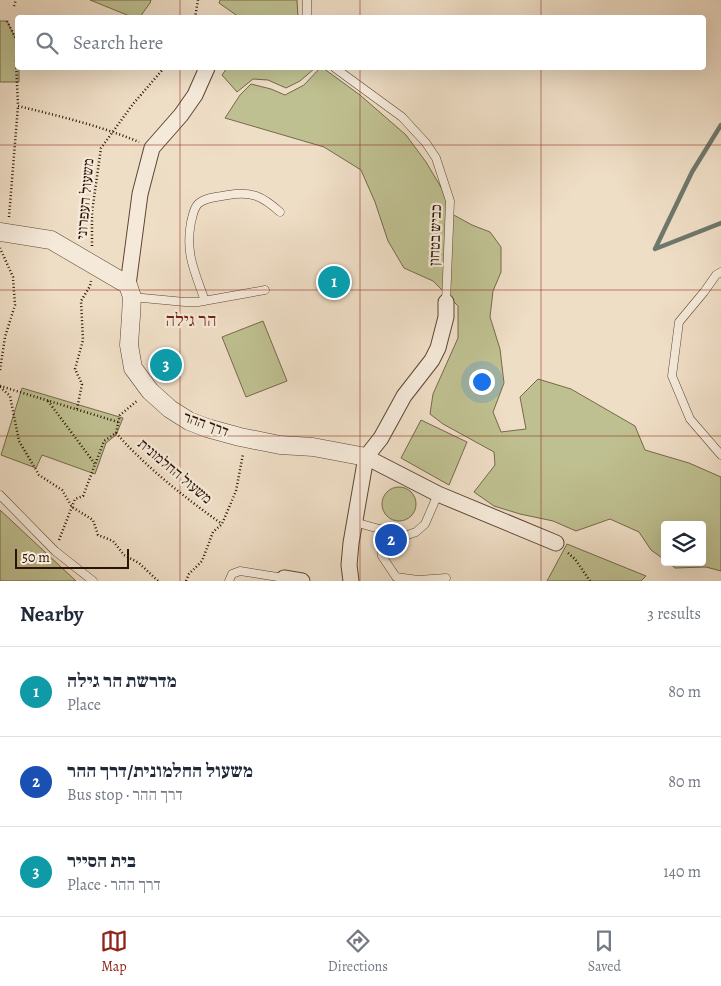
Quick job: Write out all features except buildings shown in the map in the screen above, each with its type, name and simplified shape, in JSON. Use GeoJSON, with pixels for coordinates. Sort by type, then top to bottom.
{"type":"FeatureCollection","features":[{"type":"Feature","properties":{"kind":"street"},"geometry":{"type":"LineString","coordinates":[[130,291],[140,194],[152,148],[181,115],[195,95],[206,70]]}},
{"type":"Feature","properties":{"kind":"street"},"geometry":{"type":"LineString","coordinates":[[4,233],[51,240],[93,264],[130,291]]}},
{"type":"Feature","properties":{"kind":"street","name":"דרך ההר"},"geometry":{"type":"LineString","coordinates":[[130,291],[129,346],[133,368],[150,391],[170,409],[189,421],[206,428],[246,438],[280,445],[313,447],[366,457]]}},
{"type":"Feature","properties":{"kind":"street"},"geometry":{"type":"LineString","coordinates":[[351,581],[348,565],[366,457],[381,438],[404,396],[432,360],[438,348],[446,317],[446,302]]}},
{"type":"Feature","properties":{"kind":"street"},"geometry":{"type":"LineString","coordinates":[[366,457],[438,494],[556,543]]}},
{"type":"Feature","properties":{"kind":"street"},"geometry":{"type":"LineString","coordinates":[[284,578],[302,581]]}},
{"type":"Feature","properties":{"kind":"lane"},"geometry":{"type":"LineString","coordinates":[[306,0],[308,15]]}},
{"type":"Feature","properties":{"kind":"lane","name":"כביש בטחון"},"geometry":{"type":"LineString","coordinates":[[338,70],[402,117],[426,143],[436,158],[450,200],[446,302]]}},
{"type":"Feature","properties":{"kind":"lane"},"geometry":{"type":"LineString","coordinates":[[205,301],[189,251],[189,234],[193,211],[198,204],[208,199],[238,193],[254,195],[267,200],[280,212]]}},
{"type":"Feature","properties":{"kind":"lane"},"geometry":{"type":"LineString","coordinates":[[721,272],[716,275],[679,322],[672,376],[690,419],[721,455]]}},
{"type":"Feature","properties":{"kind":"lane"},"geometry":{"type":"LineString","coordinates":[[130,291],[185,302],[198,302],[266,290]]}},
{"type":"Feature","properties":{"kind":"lane"},"geometry":{"type":"LineString","coordinates":[[354,522],[392,534],[405,536],[416,532],[425,524],[438,494]]}},
{"type":"Feature","properties":{"kind":"lane"},"geometry":{"type":"LineString","coordinates":[[0,495],[55,551],[93,581]]}},
{"type":"Feature","properties":{"kind":"lane"},"geometry":{"type":"LineString","coordinates":[[381,529],[382,556],[396,577],[418,580],[446,578]]}},
{"type":"Feature","properties":{"kind":"lane"},"geometry":{"type":"LineString","coordinates":[[229,581],[232,574],[240,572],[284,578]]}},
{"type":"Feature","properties":{"kind":"path"},"geometry":{"type":"LineString","coordinates":[[14,6],[16,0]]}},
{"type":"Feature","properties":{"kind":"path"},"geometry":{"type":"LineString","coordinates":[[196,15],[198,0]]}},
{"type":"Feature","properties":{"kind":"path"},"geometry":{"type":"LineString","coordinates":[[7,21],[15,37]]}},
{"type":"Feature","properties":{"kind":"path"},"geometry":{"type":"LineString","coordinates":[[0,370],[5,337],[15,305],[13,276],[0,248],[4,233],[18,106],[16,70]]}},
{"type":"Feature","properties":{"kind":"path","name":"משעול העפרוני"},"geometry":{"type":"LineString","coordinates":[[77,409],[82,384],[75,369],[83,340],[81,301],[90,286],[93,264],[92,212],[101,148],[133,104],[162,70]]}},
{"type":"Feature","properties":{"kind":"path"},"geometry":{"type":"LineString","coordinates":[[18,106],[75,120],[119,134],[152,148]]}},
{"type":"Feature","properties":{"kind":"path"},"geometry":{"type":"LineString","coordinates":[[0,386],[118,422]]}},
{"type":"Feature","properties":{"kind":"path"},"geometry":{"type":"LineString","coordinates":[[0,386],[10,396],[19,441],[38,475],[62,490],[72,507],[93,520],[98,535],[113,541],[124,555],[139,563],[158,581]]}},
{"type":"Feature","properties":{"kind":"path"},"geometry":{"type":"LineString","coordinates":[[55,551],[75,499],[83,496],[104,441],[116,432],[120,415],[150,391]]}},
{"type":"Feature","properties":{"kind":"path"},"geometry":{"type":"LineString","coordinates":[[47,400],[95,464]]}},
{"type":"Feature","properties":{"kind":"path","name":"משעול החלמונית"},"geometry":{"type":"LineString","coordinates":[[116,432],[132,452],[182,496],[222,524]]}},
{"type":"Feature","properties":{"kind":"path"},"geometry":{"type":"LineString","coordinates":[[186,581],[189,574],[202,561],[213,532],[222,524],[236,491],[246,438]]}},
{"type":"Feature","properties":{"kind":"path"},"geometry":{"type":"LineString","coordinates":[[556,543],[575,559],[590,581]]}},
{"type":"Feature","properties":{"kind":"green space"},"geometry":{"type":"Polygon","coordinates":[[[90,0],[151,0],[141,15],[127,15],[90,0]]]}},
{"type":"Feature","properties":{"kind":"green space"},"geometry":{"type":"Polygon","coordinates":[[[220,0],[297,0],[298,15],[236,15],[219,3],[220,0]]]}},
{"type":"Feature","properties":{"kind":"green space"},"geometry":{"type":"Polygon","coordinates":[[[0,21],[7,21],[15,37],[15,70],[19,70],[19,82],[0,82],[0,21]]]}},
{"type":"Feature","properties":{"kind":"green space"},"geometry":{"type":"Polygon","coordinates":[[[226,70],[313,70],[300,81],[286,88],[268,80],[253,79],[237,92],[222,75],[226,70]]]}},
{"type":"Feature","properties":{"kind":"green space"},"geometry":{"type":"Polygon","coordinates":[[[318,70],[326,70],[360,95],[406,135],[426,162],[442,189],[450,213],[490,232],[501,247],[501,272],[493,291],[490,317],[500,349],[504,383],[493,412],[501,432],[526,429],[520,397],[538,379],[571,389],[635,426],[645,450],[689,463],[721,477],[721,571],[706,567],[675,568],[673,566],[706,566],[706,521],[661,521],[661,557],[651,550],[639,532],[610,519],[576,531],[553,521],[494,506],[474,492],[495,465],[494,452],[443,424],[430,414],[433,394],[458,338],[458,306],[433,281],[404,268],[388,241],[375,202],[361,170],[324,147],[225,118],[240,95],[251,84],[285,95],[304,85],[318,70]]]}},
{"type":"Feature","properties":{"kind":"green space"},"geometry":{"type":"Polygon","coordinates":[[[263,321],[287,381],[246,397],[222,337],[263,321]]]}},
{"type":"Feature","properties":{"kind":"green space"},"geometry":{"type":"Polygon","coordinates":[[[22,388],[123,418],[116,435],[106,443],[95,474],[42,455],[36,468],[1,455],[22,388]]]}},
{"type":"Feature","properties":{"kind":"green space"},"geometry":{"type":"Polygon","coordinates":[[[421,420],[467,442],[449,485],[401,458],[421,420]]]}},
{"type":"Feature","properties":{"kind":"green space"},"geometry":{"type":"Polygon","coordinates":[[[399,487],[406,488],[411,492],[415,497],[415,511],[411,516],[406,520],[399,521],[392,520],[387,516],[383,511],[382,504],[383,497],[387,492],[392,488],[399,487]]]}},
{"type":"Feature","properties":{"kind":"green space"},"geometry":{"type":"Polygon","coordinates":[[[0,510],[76,581],[0,581],[0,510]]]}},
{"type":"Feature","properties":{"kind":"green space"},"geometry":{"type":"Polygon","coordinates":[[[567,544],[646,576],[641,581],[547,581],[567,544]]]}},
{"type":"Feature","properties":{"kind":"waterway"},"geometry":{"type":"LineString","coordinates":[[721,125],[692,172],[655,249],[721,223]]}},
{"type":"Feature","properties":{"kind":"place","name":"מדרשת הר גילה"},"geometry":{"type":"Point","coordinates":[334,282]}},
{"type":"Feature","properties":{"kind":"place","name":"בית הסייר"},"geometry":{"type":"Point","coordinates":[166,365]}},
{"type":"Feature","properties":{"kind":"place","name":"משעול החלמונית/דרך ההר"},"geometry":{"type":"Point","coordinates":[391,540]}},
{"type":"Feature","properties":{"kind":"district","name":"הר גילה"},"geometry":{"type":"Point","coordinates":[191,320]}}]}
